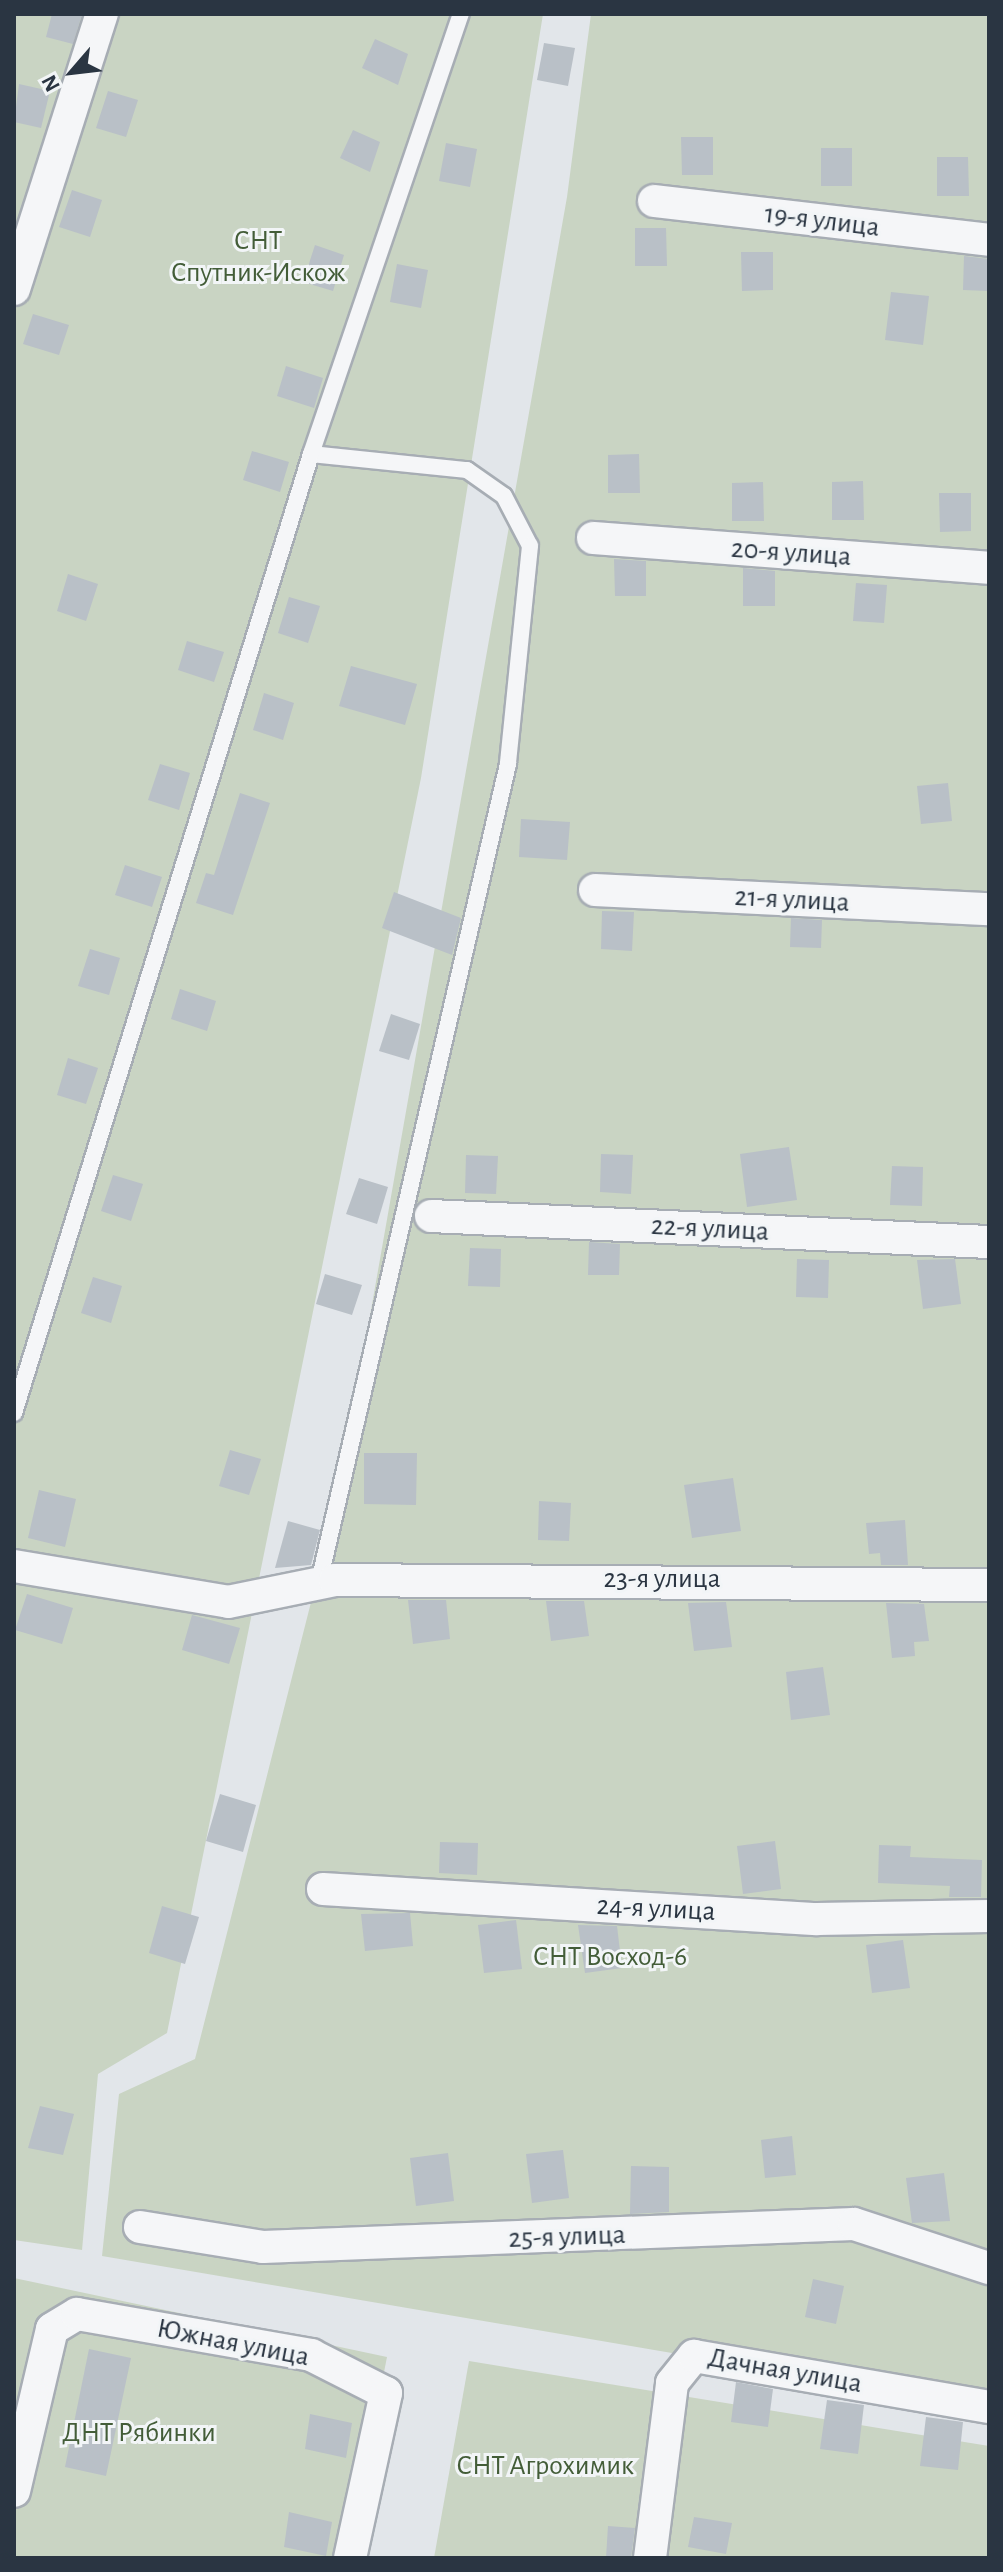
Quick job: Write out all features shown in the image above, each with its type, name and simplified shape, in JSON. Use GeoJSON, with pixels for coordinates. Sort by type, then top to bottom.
{"type":"FeatureCollection","features":[{"type":"Feature","properties":{"kind":"street"},"geometry":{"type":"LineString","coordinates":[[14,289],[102,14]]}},
{"type":"Feature","properties":{"kind":"street","name":"19-я улица"},"geometry":{"type":"LineString","coordinates":[[654,201],[989,240]]}},
{"type":"Feature","properties":{"kind":"street","name":"20-я улица"},"geometry":{"type":"LineString","coordinates":[[593,538],[989,568]]}},
{"type":"Feature","properties":{"kind":"street","name":"21-я улица"},"geometry":{"type":"LineString","coordinates":[[595,890],[989,909]]}},
{"type":"Feature","properties":{"kind":"street","name":"22-я улица"},"geometry":{"type":"LineString","coordinates":[[431,1216],[989,1242]]}},
{"type":"Feature","properties":{"kind":"street","name":"23-я улица"},"geometry":{"type":"LineString","coordinates":[[14,1566],[228,1602],[326,1583],[989,1585]]}},
{"type":"Feature","properties":{"kind":"street","name":"24-я улица"},"geometry":{"type":"LineString","coordinates":[[323,1889],[817,1919],[989,1916]]}},
{"type":"Feature","properties":{"kind":"street","name":"25-я улица"},"geometry":{"type":"LineString","coordinates":[[140,2227],[263,2247],[854,2224],[989,2268]]}},
{"type":"Feature","properties":{"kind":"street","name":"Южная улица"},"geometry":{"type":"LineString","coordinates":[[14,2491],[52,2329],[77,2314],[311,2355],[386,2393],[350,2558]]}},
{"type":"Feature","properties":{"kind":"street","name":"Дачная улица"},"geometry":{"type":"LineString","coordinates":[[650,2558],[672,2383],[694,2356],[989,2407]]}},
{"type":"Feature","properties":{"kind":"lane"},"geometry":{"type":"LineString","coordinates":[[14,1413],[311,454],[461,14]]}},
{"type":"Feature","properties":{"kind":"lane"},"geometry":{"type":"LineString","coordinates":[[311,454],[467,470],[504,496],[530,546],[508,764],[326,1583]]}},
{"type":"Feature","properties":{"kind":"green space","name":"СНТ Спутник-Искож"},"geometry":{"type":"Polygon","coordinates":[[[14,14],[543,14],[421,778],[167,2033],[98,2074],[82,2250],[14,2240],[14,14]]]}},
{"type":"Feature","properties":{"kind":"green space","name":"СНТ Восход-6"},"geometry":{"type":"Polygon","coordinates":[[[591,14],[989,14],[989,2407],[102,2256],[119,2094],[195,2059],[339,1492],[567,197],[591,14]]]}},
{"type":"Feature","properties":{"kind":"green space","name":"ДНТ Рябинки"},"geometry":{"type":"Polygon","coordinates":[[[14,2278],[387,2357],[347,2558],[14,2558],[14,2278]]]}},
{"type":"Feature","properties":{"kind":"green space","name":"СНТ Агрохимик"},"geometry":{"type":"Polygon","coordinates":[[[469,2361],[989,2446],[989,2558],[434,2558],[469,2361]]]}},
{"type":"Feature","properties":{"kind":"building"},"geometry":{"type":"Polygon","coordinates":[[[52,14],[82,14],[73,44],[46,37],[52,14]]]}},
{"type":"Feature","properties":{"kind":"building"},"geometry":{"type":"Polygon","coordinates":[[[375,39],[408,54],[398,85],[362,68],[375,39]]]}},
{"type":"Feature","properties":{"kind":"building"},"geometry":{"type":"Polygon","coordinates":[[[544,43],[575,48],[568,86],[537,80],[544,43]]]}},
{"type":"Feature","properties":{"kind":"building"},"geometry":{"type":"Polygon","coordinates":[[[19,84],[50,91],[41,128],[14,122],[19,84]]]}},
{"type":"Feature","properties":{"kind":"building"},"geometry":{"type":"Polygon","coordinates":[[[108,91],[138,100],[126,137],[96,128],[108,91]]]}},
{"type":"Feature","properties":{"kind":"building"},"geometry":{"type":"Polygon","coordinates":[[[353,130],[380,142],[370,172],[340,158],[353,130]]]}},
{"type":"Feature","properties":{"kind":"building"},"geometry":{"type":"Polygon","coordinates":[[[681,137],[713,137],[713,175],[682,175],[681,137]]]}},
{"type":"Feature","properties":{"kind":"building"},"geometry":{"type":"Polygon","coordinates":[[[446,143],[477,149],[470,187],[439,181],[446,143]]]}},
{"type":"Feature","properties":{"kind":"building"},"geometry":{"type":"Polygon","coordinates":[[[821,148],[852,148],[852,186],[821,186],[821,148]]]}},
{"type":"Feature","properties":{"kind":"building"},"geometry":{"type":"Polygon","coordinates":[[[937,157],[968,157],[969,196],[937,196],[937,157]]]}},
{"type":"Feature","properties":{"kind":"building"},"geometry":{"type":"Polygon","coordinates":[[[72,190],[102,200],[90,237],[59,227],[72,190]]]}},
{"type":"Feature","properties":{"kind":"building"},"geometry":{"type":"Polygon","coordinates":[[[635,228],[666,228],[667,266],[635,266],[635,228]]]}},
{"type":"Feature","properties":{"kind":"building"},"geometry":{"type":"Polygon","coordinates":[[[315,245],[344,255],[333,291],[303,282],[315,245]]]}},
{"type":"Feature","properties":{"kind":"building"},"geometry":{"type":"Polygon","coordinates":[[[741,252],[773,252],[773,290],[742,291],[741,252]]]}},
{"type":"Feature","properties":{"kind":"building"},"geometry":{"type":"Polygon","coordinates":[[[964,256],[989,259],[989,291],[963,290],[964,256]]]}},
{"type":"Feature","properties":{"kind":"building"},"geometry":{"type":"Polygon","coordinates":[[[397,264],[428,270],[421,308],[390,302],[397,264]]]}},
{"type":"Feature","properties":{"kind":"building"},"geometry":{"type":"Polygon","coordinates":[[[891,292],[929,296],[923,345],[885,340],[891,292]]]}},
{"type":"Feature","properties":{"kind":"building"},"geometry":{"type":"Polygon","coordinates":[[[33,314],[69,325],[59,355],[23,344],[33,314]]]}},
{"type":"Feature","properties":{"kind":"building"},"geometry":{"type":"Polygon","coordinates":[[[286,366],[323,378],[314,408],[277,396],[286,366]]]}},
{"type":"Feature","properties":{"kind":"building"},"geometry":{"type":"Polygon","coordinates":[[[252,451],[289,462],[280,492],[243,480],[252,451]]]}},
{"type":"Feature","properties":{"kind":"building"},"geometry":{"type":"Polygon","coordinates":[[[639,454],[640,493],[608,493],[608,455],[639,454]]]}},
{"type":"Feature","properties":{"kind":"building"},"geometry":{"type":"Polygon","coordinates":[[[863,481],[864,520],[832,520],[832,482],[863,481]]]}},
{"type":"Feature","properties":{"kind":"building"},"geometry":{"type":"Polygon","coordinates":[[[763,482],[764,521],[732,521],[732,483],[763,482]]]}},
{"type":"Feature","properties":{"kind":"building"},"geometry":{"type":"Polygon","coordinates":[[[939,493],[971,493],[971,531],[940,532],[939,493]]]}},
{"type":"Feature","properties":{"kind":"building"},"geometry":{"type":"Polygon","coordinates":[[[614,559],[646,561],[646,596],[615,596],[614,559]]]}},
{"type":"Feature","properties":{"kind":"building"},"geometry":{"type":"Polygon","coordinates":[[[743,568],[775,571],[775,606],[743,606],[743,568]]]}},
{"type":"Feature","properties":{"kind":"building"},"geometry":{"type":"Polygon","coordinates":[[[68,574],[98,584],[86,621],[57,611],[68,574]]]}},
{"type":"Feature","properties":{"kind":"building"},"geometry":{"type":"Polygon","coordinates":[[[856,583],[887,585],[884,623],[853,621],[856,583]]]}},
{"type":"Feature","properties":{"kind":"building"},"geometry":{"type":"Polygon","coordinates":[[[289,597],[320,606],[308,643],[278,633],[289,597]]]}},
{"type":"Feature","properties":{"kind":"building"},"geometry":{"type":"Polygon","coordinates":[[[187,641],[224,652],[214,682],[178,670],[187,641]]]}},
{"type":"Feature","properties":{"kind":"building"},"geometry":{"type":"Polygon","coordinates":[[[351,666],[417,684],[405,725],[339,706],[351,666]]]}},
{"type":"Feature","properties":{"kind":"building"},"geometry":{"type":"Polygon","coordinates":[[[264,693],[294,703],[283,740],[253,730],[264,693]]]}},
{"type":"Feature","properties":{"kind":"building"},"geometry":{"type":"Polygon","coordinates":[[[160,764],[190,773],[179,810],[148,800],[160,764]]]}},
{"type":"Feature","properties":{"kind":"building"},"geometry":{"type":"Polygon","coordinates":[[[948,783],[952,821],[921,824],[917,786],[948,783]]]}},
{"type":"Feature","properties":{"kind":"building"},"geometry":{"type":"Polygon","coordinates":[[[240,793],[270,803],[233,915],[196,903],[206,873],[214,875],[240,793]]]}},
{"type":"Feature","properties":{"kind":"building"},"geometry":{"type":"Polygon","coordinates":[[[521,819],[570,822],[567,860],[519,857],[521,819]]]}},
{"type":"Feature","properties":{"kind":"building"},"geometry":{"type":"Polygon","coordinates":[[[125,865],[162,877],[152,907],[115,895],[125,865]]]}},
{"type":"Feature","properties":{"kind":"building"},"geometry":{"type":"Polygon","coordinates":[[[394,892],[461,918],[452,955],[382,928],[394,892]]]}},
{"type":"Feature","properties":{"kind":"building"},"geometry":{"type":"Polygon","coordinates":[[[602,911],[634,912],[632,951],[601,949],[602,911]]]}},
{"type":"Feature","properties":{"kind":"building"},"geometry":{"type":"Polygon","coordinates":[[[791,918],[822,920],[821,948],[790,947],[791,918]]]}},
{"type":"Feature","properties":{"kind":"building"},"geometry":{"type":"Polygon","coordinates":[[[90,949],[120,958],[109,995],[78,986],[90,949]]]}},
{"type":"Feature","properties":{"kind":"building"},"geometry":{"type":"Polygon","coordinates":[[[180,989],[216,1001],[207,1031],[171,1019],[180,989]]]}},
{"type":"Feature","properties":{"kind":"building"},"geometry":{"type":"Polygon","coordinates":[[[391,1014],[420,1024],[409,1060],[379,1051],[391,1014]]]}},
{"type":"Feature","properties":{"kind":"building"},"geometry":{"type":"Polygon","coordinates":[[[68,1058],[98,1068],[86,1104],[57,1095],[68,1058]]]}},
{"type":"Feature","properties":{"kind":"building"},"geometry":{"type":"Polygon","coordinates":[[[789,1147],[797,1200],[747,1207],[740,1154],[789,1147]]]}},
{"type":"Feature","properties":{"kind":"building"},"geometry":{"type":"Polygon","coordinates":[[[601,1154],[633,1155],[631,1194],[600,1192],[601,1154]]]}},
{"type":"Feature","properties":{"kind":"building"},"geometry":{"type":"Polygon","coordinates":[[[466,1155],[498,1156],[496,1194],[465,1193],[466,1155]]]}},
{"type":"Feature","properties":{"kind":"building"},"geometry":{"type":"Polygon","coordinates":[[[892,1166],[923,1167],[922,1206],[890,1205],[892,1166]]]}},
{"type":"Feature","properties":{"kind":"building"},"geometry":{"type":"Polygon","coordinates":[[[113,1175],[143,1184],[131,1221],[101,1211],[113,1175]]]}},
{"type":"Feature","properties":{"kind":"building"},"geometry":{"type":"Polygon","coordinates":[[[359,1178],[388,1187],[377,1224],[346,1214],[359,1178]]]}},
{"type":"Feature","properties":{"kind":"building"},"geometry":{"type":"Polygon","coordinates":[[[589,1242],[620,1244],[619,1275],[588,1275],[589,1242]]]}},
{"type":"Feature","properties":{"kind":"building"},"geometry":{"type":"Polygon","coordinates":[[[470,1248],[501,1249],[500,1287],[468,1286],[470,1248]]]}},
{"type":"Feature","properties":{"kind":"building"},"geometry":{"type":"Polygon","coordinates":[[[797,1259],[829,1260],[828,1298],[796,1297],[797,1259]]]}},
{"type":"Feature","properties":{"kind":"building"},"geometry":{"type":"Polygon","coordinates":[[[955,1259],[961,1304],[923,1309],[917,1260],[955,1259]]]}},
{"type":"Feature","properties":{"kind":"building"},"geometry":{"type":"Polygon","coordinates":[[[325,1274],[362,1285],[352,1315],[316,1304],[325,1274]]]}},
{"type":"Feature","properties":{"kind":"building"},"geometry":{"type":"Polygon","coordinates":[[[93,1277],[122,1286],[111,1323],[81,1313],[93,1277]]]}},
{"type":"Feature","properties":{"kind":"building"},"geometry":{"type":"Polygon","coordinates":[[[230,1450],[261,1459],[249,1495],[219,1486],[230,1450]]]}},
{"type":"Feature","properties":{"kind":"building"},"geometry":{"type":"Polygon","coordinates":[[[364,1453],[417,1453],[416,1505],[364,1504],[364,1453]]]}},
{"type":"Feature","properties":{"kind":"building"},"geometry":{"type":"Polygon","coordinates":[[[733,1478],[741,1531],[692,1538],[684,1485],[733,1478]]]}},
{"type":"Feature","properties":{"kind":"building"},"geometry":{"type":"Polygon","coordinates":[[[39,1490],[76,1499],[65,1547],[28,1538],[39,1490]]]}},
{"type":"Feature","properties":{"kind":"building"},"geometry":{"type":"Polygon","coordinates":[[[539,1501],[571,1503],[569,1541],[538,1540],[539,1501]]]}},
{"type":"Feature","properties":{"kind":"building"},"geometry":{"type":"Polygon","coordinates":[[[905,1520],[908,1565],[881,1565],[880,1553],[869,1554],[866,1523],[905,1520]]]}},
{"type":"Feature","properties":{"kind":"building"},"geometry":{"type":"Polygon","coordinates":[[[288,1521],[320,1530],[311,1565],[275,1568],[288,1521]]]}},
{"type":"Feature","properties":{"kind":"building"},"geometry":{"type":"Polygon","coordinates":[[[27,1594],[73,1608],[62,1644],[15,1630],[27,1594]]]}},
{"type":"Feature","properties":{"kind":"building"},"geometry":{"type":"Polygon","coordinates":[[[408,1600],[446,1600],[450,1639],[413,1644],[408,1600]]]}},
{"type":"Feature","properties":{"kind":"building"},"geometry":{"type":"Polygon","coordinates":[[[546,1601],[584,1601],[589,1636],[551,1641],[546,1601]]]}},
{"type":"Feature","properties":{"kind":"building"},"geometry":{"type":"Polygon","coordinates":[[[726,1602],[732,1647],[694,1651],[688,1603],[726,1602]]]}},
{"type":"Feature","properties":{"kind":"building"},"geometry":{"type":"Polygon","coordinates":[[[886,1603],[924,1604],[929,1641],[914,1642],[915,1656],[892,1658],[886,1603]]]}},
{"type":"Feature","properties":{"kind":"building"},"geometry":{"type":"Polygon","coordinates":[[[192,1615],[240,1628],[229,1664],[182,1650],[192,1615]]]}},
{"type":"Feature","properties":{"kind":"building"},"geometry":{"type":"Polygon","coordinates":[[[823,1667],[830,1715],[791,1720],[786,1672],[823,1667]]]}},
{"type":"Feature","properties":{"kind":"building"},"geometry":{"type":"Polygon","coordinates":[[[220,1794],[256,1805],[243,1852],[206,1841],[220,1794]]]}},
{"type":"Feature","properties":{"kind":"building"},"geometry":{"type":"Polygon","coordinates":[[[775,1841],[781,1889],[743,1894],[737,1846],[775,1841]]]}},
{"type":"Feature","properties":{"kind":"building"},"geometry":{"type":"Polygon","coordinates":[[[440,1842],[478,1843],[477,1875],[439,1873],[440,1842]]]}},
{"type":"Feature","properties":{"kind":"building"},"geometry":{"type":"Polygon","coordinates":[[[879,1845],[911,1846],[910,1857],[982,1860],[981,1897],[949,1897],[950,1886],[878,1883],[879,1845]]]}},
{"type":"Feature","properties":{"kind":"building"},"geometry":{"type":"Polygon","coordinates":[[[162,1906],[199,1917],[185,1964],[149,1953],[162,1906]]]}},
{"type":"Feature","properties":{"kind":"building"},"geometry":{"type":"Polygon","coordinates":[[[410,1913],[413,1946],[365,1951],[361,1914],[410,1913]]]}},
{"type":"Feature","properties":{"kind":"building"},"geometry":{"type":"Polygon","coordinates":[[[516,1920],[522,1969],[484,1973],[478,1925],[516,1920]]]}},
{"type":"Feature","properties":{"kind":"building"},"geometry":{"type":"Polygon","coordinates":[[[578,1925],[617,1926],[622,1968],[585,1973],[578,1925]]]}},
{"type":"Feature","properties":{"kind":"building"},"geometry":{"type":"Polygon","coordinates":[[[903,1940],[910,1988],[872,1993],[866,1945],[903,1940]]]}},
{"type":"Feature","properties":{"kind":"building"},"geometry":{"type":"Polygon","coordinates":[[[40,2106],[74,2114],[63,2155],[28,2148],[40,2106]]]}},
{"type":"Feature","properties":{"kind":"building"},"geometry":{"type":"Polygon","coordinates":[[[792,2136],[796,2175],[765,2178],[761,2140],[792,2136]]]}},
{"type":"Feature","properties":{"kind":"building"},"geometry":{"type":"Polygon","coordinates":[[[563,2150],[569,2198],[532,2203],[526,2154],[563,2150]]]}},
{"type":"Feature","properties":{"kind":"building"},"geometry":{"type":"Polygon","coordinates":[[[448,2153],[454,2201],[416,2206],[410,2158],[448,2153]]]}},
{"type":"Feature","properties":{"kind":"building"},"geometry":{"type":"Polygon","coordinates":[[[631,2166],[669,2167],[669,2212],[630,2214],[631,2166]]]}},
{"type":"Feature","properties":{"kind":"building"},"geometry":{"type":"Polygon","coordinates":[[[944,2173],[950,2221],[912,2223],[906,2178],[944,2173]]]}},
{"type":"Feature","properties":{"kind":"building"},"geometry":{"type":"Polygon","coordinates":[[[813,2279],[844,2286],[836,2324],[805,2317],[813,2279]]]}},
{"type":"Feature","properties":{"kind":"building"},"geometry":{"type":"Polygon","coordinates":[[[89,2349],[131,2358],[106,2476],[65,2467],[89,2349]]]}},
{"type":"Feature","properties":{"kind":"building"},"geometry":{"type":"Polygon","coordinates":[[[736,2382],[773,2389],[768,2427],[731,2422],[736,2382]]]}},
{"type":"Feature","properties":{"kind":"building"},"geometry":{"type":"Polygon","coordinates":[[[827,2400],[864,2405],[858,2454],[820,2449],[827,2400]]]}},
{"type":"Feature","properties":{"kind":"building"},"geometry":{"type":"Polygon","coordinates":[[[310,2414],[352,2423],[346,2458],[305,2449],[310,2414]]]}},
{"type":"Feature","properties":{"kind":"building"},"geometry":{"type":"Polygon","coordinates":[[[926,2417],[963,2422],[958,2470],[920,2466],[926,2417]]]}},
{"type":"Feature","properties":{"kind":"building"},"geometry":{"type":"Polygon","coordinates":[[[289,2512],[332,2522],[326,2556],[284,2547],[289,2512]]]}},
{"type":"Feature","properties":{"kind":"building"},"geometry":{"type":"Polygon","coordinates":[[[694,2517],[732,2523],[726,2554],[688,2547],[694,2517]]]}},
{"type":"Feature","properties":{"kind":"building"},"geometry":{"type":"Polygon","coordinates":[[[608,2526],[635,2528],[631,2558],[606,2558],[608,2526]]]}}]}
